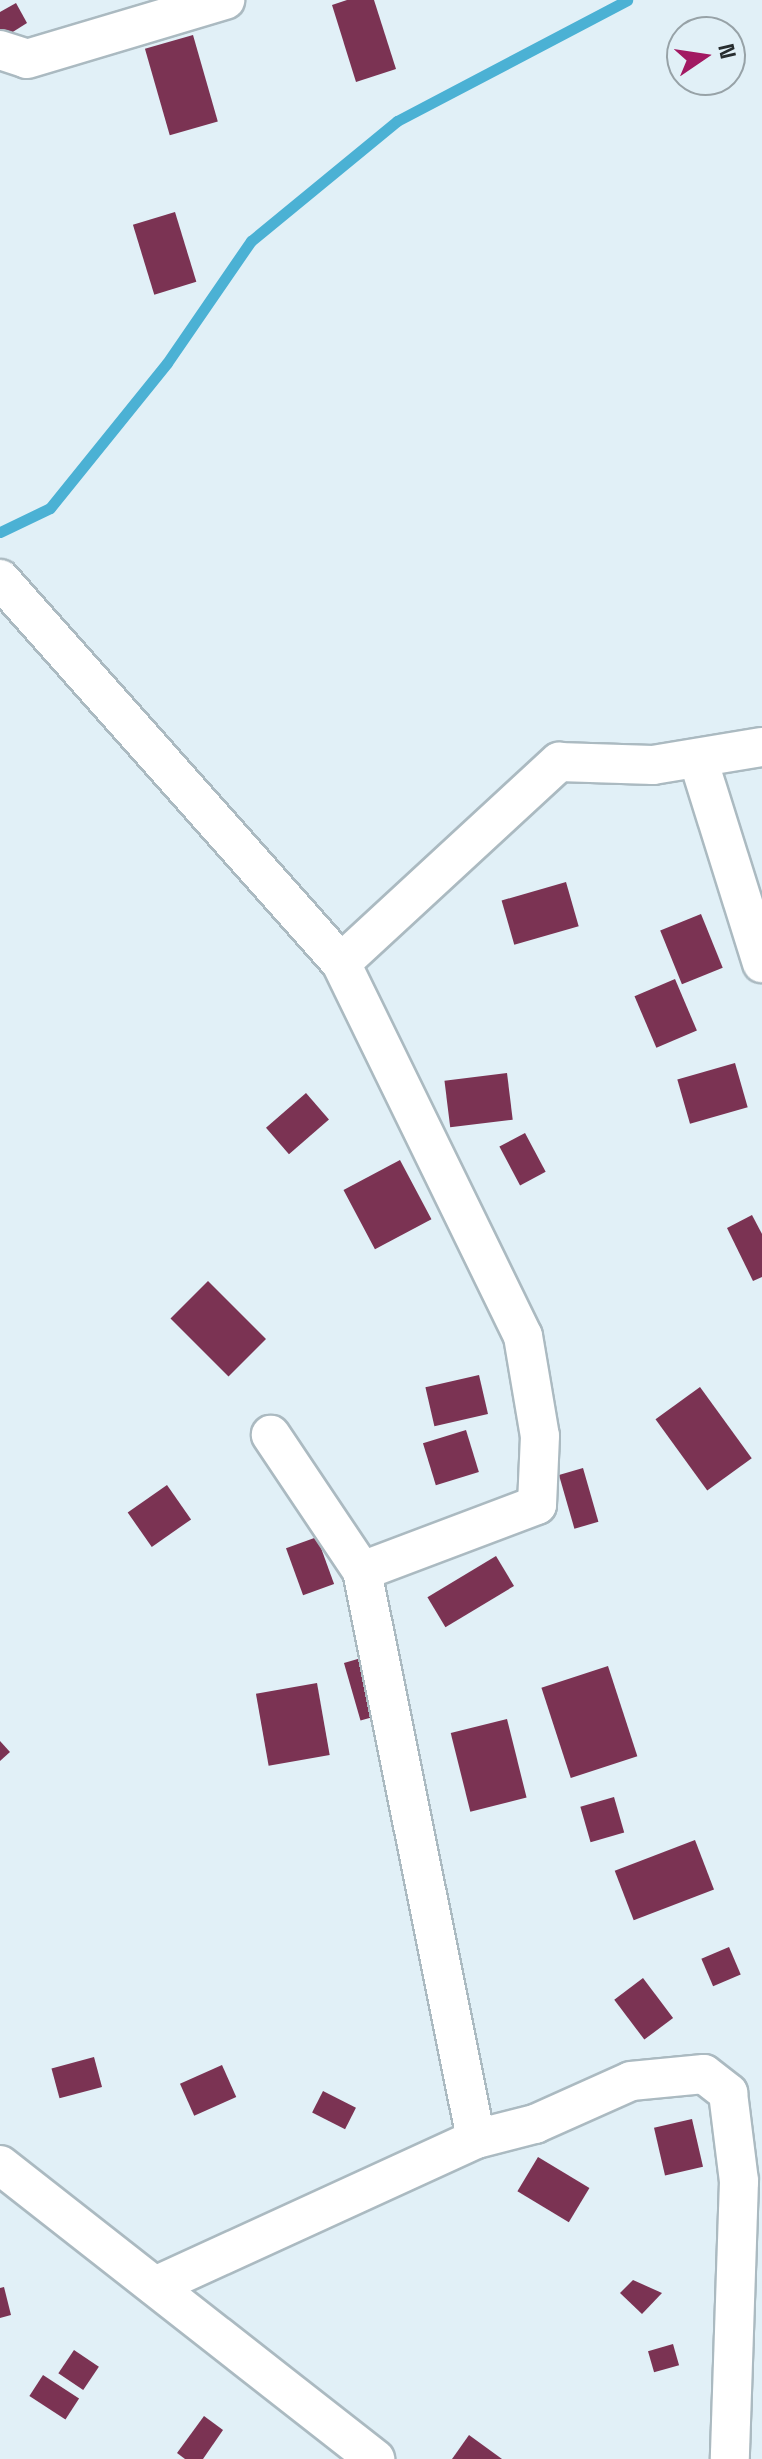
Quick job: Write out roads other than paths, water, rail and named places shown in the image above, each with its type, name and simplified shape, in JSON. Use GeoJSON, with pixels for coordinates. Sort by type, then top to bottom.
{"type":"FeatureCollection","features":[{"type":"Feature","properties":{"kind":"street"},"geometry":{"type":"LineString","coordinates":[[0,50],[27,59],[225,0]]}},
{"type":"Feature","properties":{"kind":"street"},"geometry":{"type":"LineString","coordinates":[[0,579],[341,963],[523,1336],[540,1436],[537,1505],[362,1571]]}},
{"type":"Feature","properties":{"kind":"street"},"geometry":{"type":"LineString","coordinates":[[341,963],[559,762],[698,759],[762,747]]}},
{"type":"Feature","properties":{"kind":"street"},"geometry":{"type":"LineString","coordinates":[[698,759],[762,963]]}},
{"type":"Feature","properties":{"kind":"street"},"geometry":{"type":"LineString","coordinates":[[271,1435],[362,1571],[476,2139]]}},
{"type":"Feature","properties":{"kind":"street"},"geometry":{"type":"LineString","coordinates":[[155,2286],[476,2139],[535,2124],[631,2081],[704,2074],[728,2093],[739,2181],[730,2459]]}},
{"type":"Feature","properties":{"kind":"street"},"geometry":{"type":"LineString","coordinates":[[0,2165],[375,2459]]}},
{"type":"Feature","properties":{"kind":"waterway"},"geometry":{"type":"LineString","coordinates":[[0,532],[50,508],[167,363],[251,241],[397,121],[627,0]]}}]}
